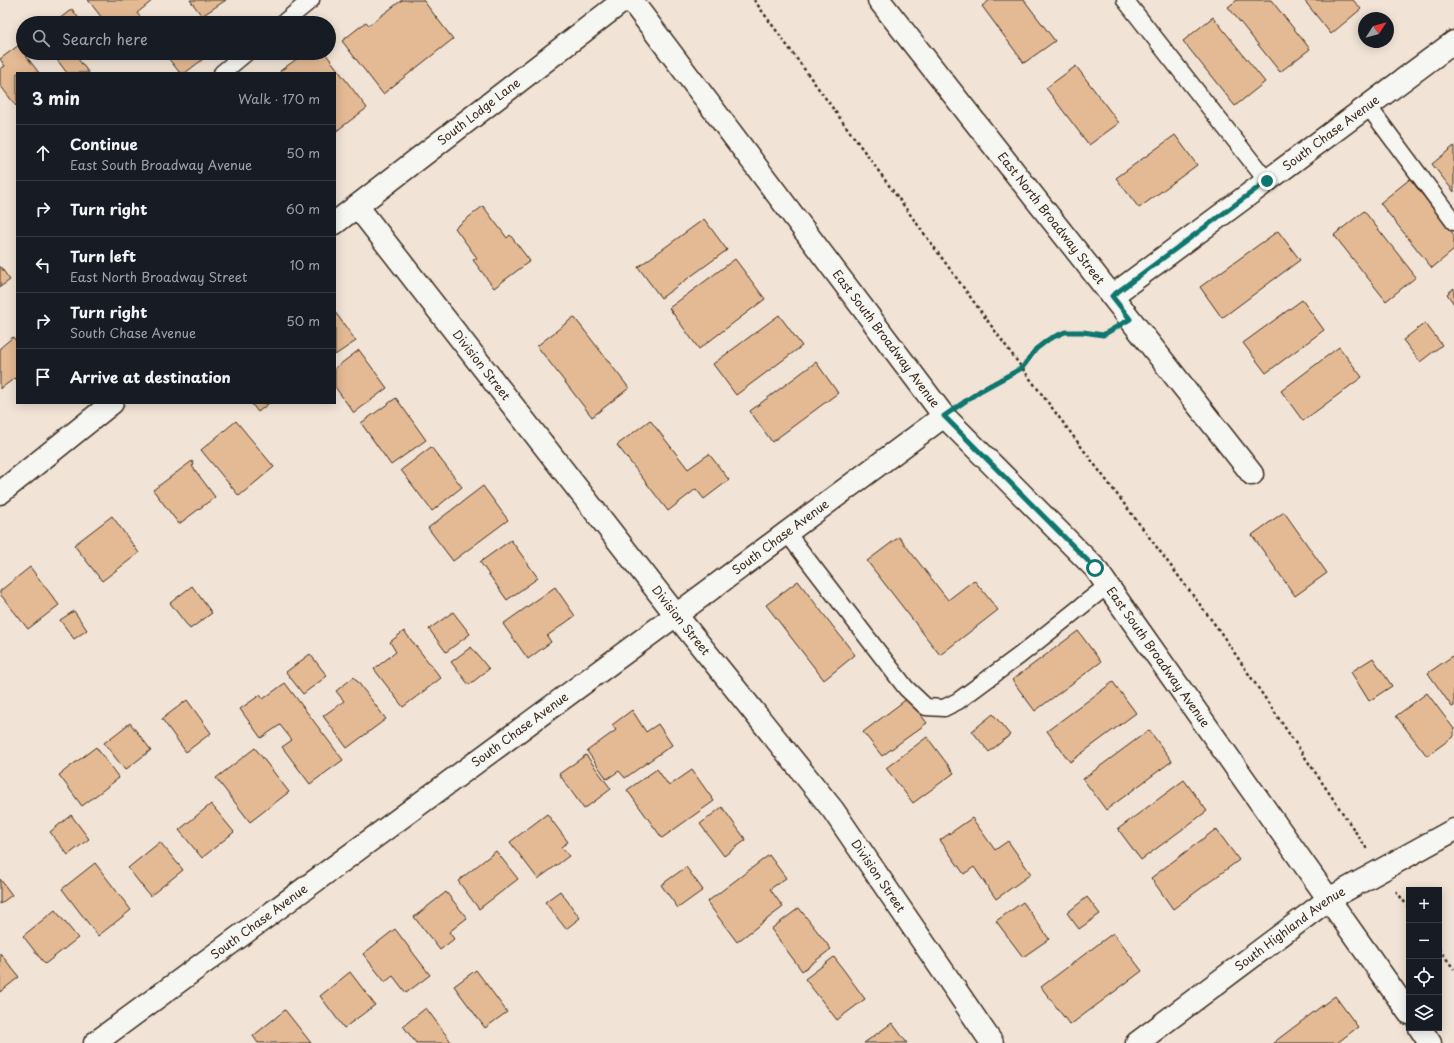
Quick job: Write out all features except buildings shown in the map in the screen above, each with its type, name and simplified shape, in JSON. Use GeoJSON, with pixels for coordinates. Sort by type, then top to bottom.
{"type":"FeatureCollection","features":[{"type":"Feature","properties":{"kind":"street","name":"South Lodge Lane"},"geometry":{"type":"LineString","coordinates":[[336,222],[624,0]]}},
{"type":"Feature","properties":{"kind":"street","name":"East South Broadway Avenue"},"geometry":{"type":"LineString","coordinates":[[631,0],[944,416],[1095,568],[1406,1009]]}},
{"type":"Feature","properties":{"kind":"street","name":"East North Broadway Street"},"geometry":{"type":"LineString","coordinates":[[879,0],[1252,474]]}},
{"type":"Feature","properties":{"kind":"street","name":"South Chase Avenue"},"geometry":{"type":"LineString","coordinates":[[1112,296],[1454,42]]}},
{"type":"Feature","properties":{"kind":"street","name":"Division Street"},"geometry":{"type":"LineString","coordinates":[[357,206],[676,615],[834,810],[992,1043]]}},
{"type":"Feature","properties":{"kind":"street"},"geometry":{"type":"LineString","coordinates":[[0,493],[111,404]]}},
{"type":"Feature","properties":{"kind":"street","name":"South Chase Avenue"},"geometry":{"type":"LineString","coordinates":[[95,1043],[944,416]]}},
{"type":"Feature","properties":{"kind":"street","name":"South Highland Avenue"},"geometry":{"type":"LineString","coordinates":[[1137,1043],[1329,899],[1454,830]]}},
{"type":"Feature","properties":{"kind":"street"},"geometry":{"type":"LineString","coordinates":[[1422,1031],[1430,1043]]}},
{"type":"Feature","properties":{"kind":"lane"},"geometry":{"type":"LineString","coordinates":[[292,16],[311,0]]}},
{"type":"Feature","properties":{"kind":"lane"},"geometry":{"type":"LineString","coordinates":[[1125,0],[1267,181]]}},
{"type":"Feature","properties":{"kind":"lane"},"geometry":{"type":"LineString","coordinates":[[223,72],[238,60]]}},
{"type":"Feature","properties":{"kind":"lane"},"geometry":{"type":"LineString","coordinates":[[1368,106],[1454,222]]}},
{"type":"Feature","properties":{"kind":"lane"},"geometry":{"type":"LineString","coordinates":[[787,532],[906,688],[926,706],[944,708],[958,701],[1020,656],[1108,585]]}},
{"type":"Feature","properties":{"kind":"path"},"geometry":{"type":"LineString","coordinates":[[754,0],[1022,368],[1219,630],[1369,853]]}},
{"type":"Feature","properties":{"kind":"path"},"geometry":{"type":"LineString","coordinates":[[944,416],[980,391],[1022,368],[1036,349],[1049,339],[1065,332],[1083,332],[1103,335],[1130,319]]}},
{"type":"Feature","properties":{"kind":"path"},"geometry":{"type":"LineString","coordinates":[[1394,887],[1406,904]]}},
{"type":"Feature","properties":{"kind":"path"},"geometry":{"type":"LineString","coordinates":[[1442,953],[1454,969]]}},
{"type":"Feature","properties":{"kind":"route"},"geometry":{"type":"LineString","coordinates":[[1095,568],[944,416],[980,391],[1022,368],[1036,349],[1049,339],[1065,332],[1083,332],[1103,335],[1130,319],[1112,296],[1267,181]]}}]}
